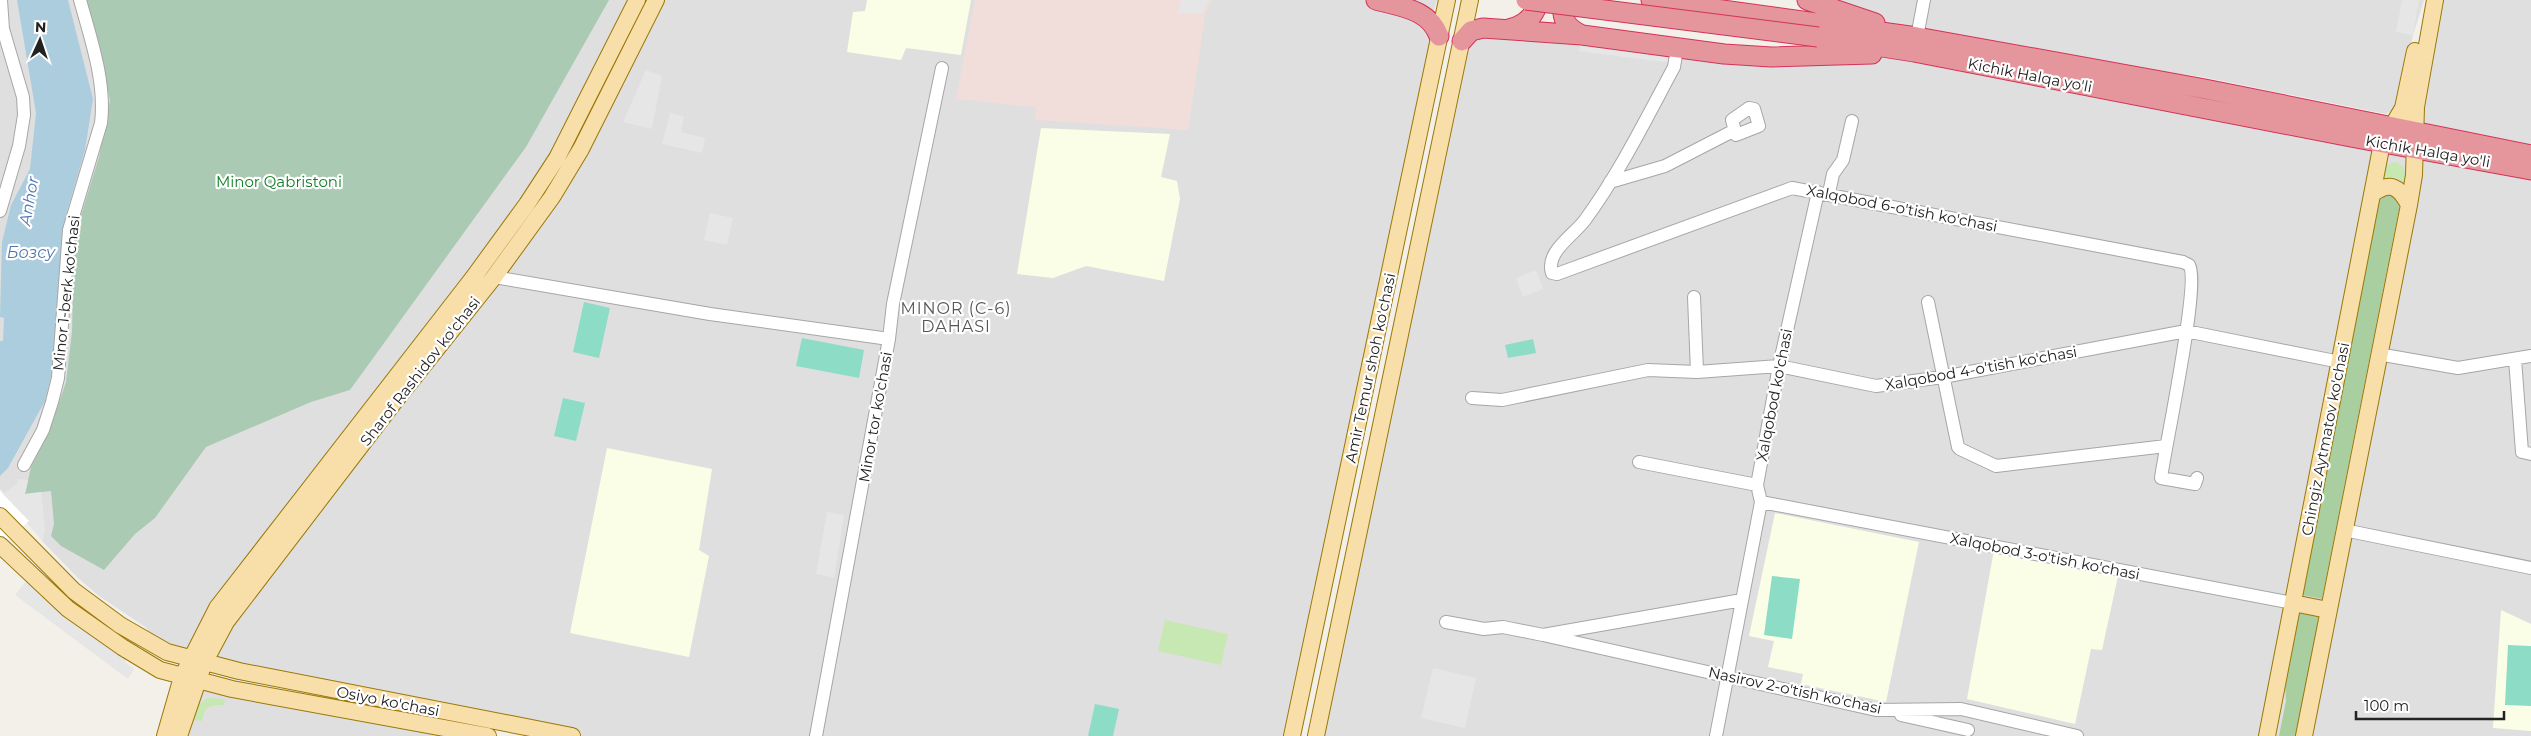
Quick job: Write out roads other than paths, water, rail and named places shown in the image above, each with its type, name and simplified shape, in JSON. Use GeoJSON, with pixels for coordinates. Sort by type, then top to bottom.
{"type":"FeatureCollection","features":[{"type":"Feature","properties":{"kind":"highway","name":"Kichik Halqa yo'li"},"geometry":{"type":"LineString","coordinates":[[1526,0],[1820,30]]}},
{"type":"Feature","properties":{"kind":"highway"},"geometry":{"type":"LineString","coordinates":[[1507,29],[1527,21],[1534,12],[1539,0]]}},
{"type":"Feature","properties":{"kind":"highway"},"geometry":{"type":"LineString","coordinates":[[1563,0],[1564,22],[1571,30],[1582,35]]}},
{"type":"Feature","properties":{"kind":"highway","name":"Kichik Halqa yo'li"},"geometry":{"type":"LineString","coordinates":[[1651,0],[1820,30],[1915,44],[2402,137],[2531,155]]}},
{"type":"Feature","properties":{"kind":"highway"},"geometry":{"type":"LineString","coordinates":[[1385,1],[1428,17],[1439,36]]}},
{"type":"Feature","properties":{"kind":"highway"},"geometry":{"type":"LineString","coordinates":[[1814,1],[1915,44]]}},
{"type":"Feature","properties":{"kind":"highway"},"geometry":{"type":"LineString","coordinates":[[1462,41],[1477,29],[1507,29],[1582,35],[1677,49],[1771,57],[1915,44]]}},
{"type":"Feature","properties":{"kind":"highway","name":"Kichik Halqa yo'li"},"geometry":{"type":"LineString","coordinates":[[2402,137],[2531,170]]}},
{"type":"Feature","properties":{"kind":"main road","name":"Sharof Rashidov ko'chasi"},"geometry":{"type":"LineString","coordinates":[[165,736],[227,593],[473,278],[531,198],[557,158],[637,0]]}},
{"type":"Feature","properties":{"kind":"main road","name":"Sharof Rashidov ko'chasi"},"geometry":{"type":"LineString","coordinates":[[197,661],[236,608],[494,277],[552,197],[581,149],[656,0]]}},
{"type":"Feature","properties":{"kind":"main road","name":"Amir Temur shoh ko'chasi"},"geometry":{"type":"LineString","coordinates":[[1292,736],[1447,0]]}},
{"type":"Feature","properties":{"kind":"main road","name":"Amir Temur shoh ko'chasi"},"geometry":{"type":"LineString","coordinates":[[1316,736],[1470,0]]}},
{"type":"Feature","properties":{"kind":"main road","name":"Chingiz Aytmatov ko'chasi"},"geometry":{"type":"LineString","coordinates":[[2304,736],[2378,354],[2409,205],[2402,137],[2403,108],[2424,0]]}},
{"type":"Feature","properties":{"kind":"main road","name":"Chingiz Aytmatov ko'chasi"},"geometry":{"type":"LineString","coordinates":[[2268,736],[2372,194],[2416,107],[2435,0]]}},
{"type":"Feature","properties":{"kind":"main road"},"geometry":{"type":"LineString","coordinates":[[2372,194],[2382,187],[2391,186],[2399,190],[2409,205]]}},
{"type":"Feature","properties":{"kind":"main road"},"geometry":{"type":"LineString","coordinates":[[1393,259],[1416,263]]}},
{"type":"Feature","properties":{"kind":"main road","name":"Osiyo ko'chasi"},"geometry":{"type":"LineString","coordinates":[[0,516],[63,581],[99,611],[154,646],[197,661],[346,693],[572,736]]}},
{"type":"Feature","properties":{"kind":"main road","name":"Osiyo ko'chasi"},"geometry":{"type":"LineString","coordinates":[[1,546],[37,581],[96,629],[160,670],[189,679],[488,736]]}},
{"type":"Feature","properties":{"kind":"main road","name":"Xalqobod 3-o'tish ko'chasi"},"geometry":{"type":"LineString","coordinates":[[2293,603],[2328,610]]}},
{"type":"Feature","properties":{"kind":"main road"},"geometry":{"type":"LineString","coordinates":[[1307,662],[1317,668],[1332,665]]}},
{"type":"Feature","properties":{"kind":"main road","name":"Sharof Rashidov ko'chasi"},"geometry":{"type":"LineString","coordinates":[[179,736],[189,679]]}},
{"type":"Feature","properties":{"kind":"street"},"geometry":{"type":"LineString","coordinates":[[0,211],[19,146],[24,115],[23,96],[3,29],[1,0]]}},
{"type":"Feature","properties":{"kind":"street","name":"Minor 1-berk ko'chasi"},"geometry":{"type":"LineString","coordinates":[[24,466],[43,430],[58,378],[69,230],[101,123],[103,106],[94,56],[80,0]]}},
{"type":"Feature","properties":{"kind":"street"},"geometry":{"type":"LineString","coordinates":[[1915,44],[1924,0]]}},
{"type":"Feature","properties":{"kind":"street"},"geometry":{"type":"LineString","coordinates":[[1610,182],[1674,67],[1677,49]]}},
{"type":"Feature","properties":{"kind":"street","name":"Minor tor ko'chasi"},"geometry":{"type":"LineString","coordinates":[[816,736],[889,339],[905,241],[942,68]]}},
{"type":"Feature","properties":{"kind":"street","name":"Xalqobod ko'chasi"},"geometry":{"type":"LineString","coordinates":[[1716,736],[1761,502],[1757,485],[1779,366],[1823,193],[1843,160],[1852,120]]}},
{"type":"Feature","properties":{"kind":"street"},"geometry":{"type":"LineString","coordinates":[[1610,182],[1665,166],[1733,131]]}},
{"type":"Feature","properties":{"kind":"street","name":"Xalqobod 6-o'tish ko'chasi"},"geometry":{"type":"LineString","coordinates":[[1610,182],[1584,222],[1554,254],[1552,273],[1556,274],[1792,188],[2183,262],[2189,265],[2193,275],[2186,330]]}},
{"type":"Feature","properties":{"kind":"street"},"geometry":{"type":"LineString","coordinates":[[494,277],[710,314],[889,339]]}},
{"type":"Feature","properties":{"kind":"street"},"geometry":{"type":"LineString","coordinates":[[1694,297],[1697,372]]}},
{"type":"Feature","properties":{"kind":"street"},"geometry":{"type":"LineString","coordinates":[[1928,302],[1958,447],[1991,465],[2166,446]]}},
{"type":"Feature","properties":{"kind":"street"},"geometry":{"type":"LineString","coordinates":[[2186,330],[2161,478],[2195,484],[2197,478]]}},
{"type":"Feature","properties":{"kind":"street","name":"Xalqobod 4-o'tish ko'chasi"},"geometry":{"type":"LineString","coordinates":[[1472,398],[1502,400],[1648,370],[1697,372],[1779,366],[1876,386],[1943,377],[2186,330],[2340,362]]}},
{"type":"Feature","properties":{"kind":"street"},"geometry":{"type":"LineString","coordinates":[[2378,354],[2458,368],[2531,356]]}},
{"type":"Feature","properties":{"kind":"street"},"geometry":{"type":"LineString","coordinates":[[2515,359],[2522,452],[2531,454]]}},
{"type":"Feature","properties":{"kind":"street"},"geometry":{"type":"LineString","coordinates":[[1640,462],[1757,485]]}},
{"type":"Feature","properties":{"kind":"street","name":"Xalqobod 3-o'tish ko'chasi"},"geometry":{"type":"LineString","coordinates":[[1761,502],[2293,603]]}},
{"type":"Feature","properties":{"kind":"street"},"geometry":{"type":"LineString","coordinates":[[2344,530],[2531,568]]}},
{"type":"Feature","properties":{"kind":"street"},"geometry":{"type":"LineString","coordinates":[[1446,622],[1484,629],[1502,627],[1542,635],[1742,600]]}},
{"type":"Feature","properties":{"kind":"street","name":"Nasirov 2-o'tish ko'chasi"},"geometry":{"type":"LineString","coordinates":[[1542,635],[1728,675],[1876,710],[1961,709],[2077,736]]}},
{"type":"Feature","properties":{"kind":"street"},"geometry":{"type":"LineString","coordinates":[[1876,710],[1968,730]]}},
{"type":"Feature","properties":{"kind":"water","name":"Бозсу"},"geometry":{"type":"Polygon","coordinates":[[[17,0],[68,0],[93,99],[85,150],[66,215],[52,373],[45,401],[8,468],[0,476],[0,341],[3,341],[4,318],[0,317],[2,242],[11,205],[30,169],[36,113],[17,0]]]}},
{"type":"Feature","properties":{"kind":"district","name":"MINOR (C-6) DAHASI"},"geometry":{"type":"Point","coordinates":[956,317]}},
{"type":"Feature","properties":{"kind":"park label","name":"Minor Qabristoni"},"geometry":{"type":"Point","coordinates":[279,181]}},
{"type":"Feature","properties":{"kind":"water label","name":"Anhor"},"geometry":{"type":"Point","coordinates":[29,201]}}]}
